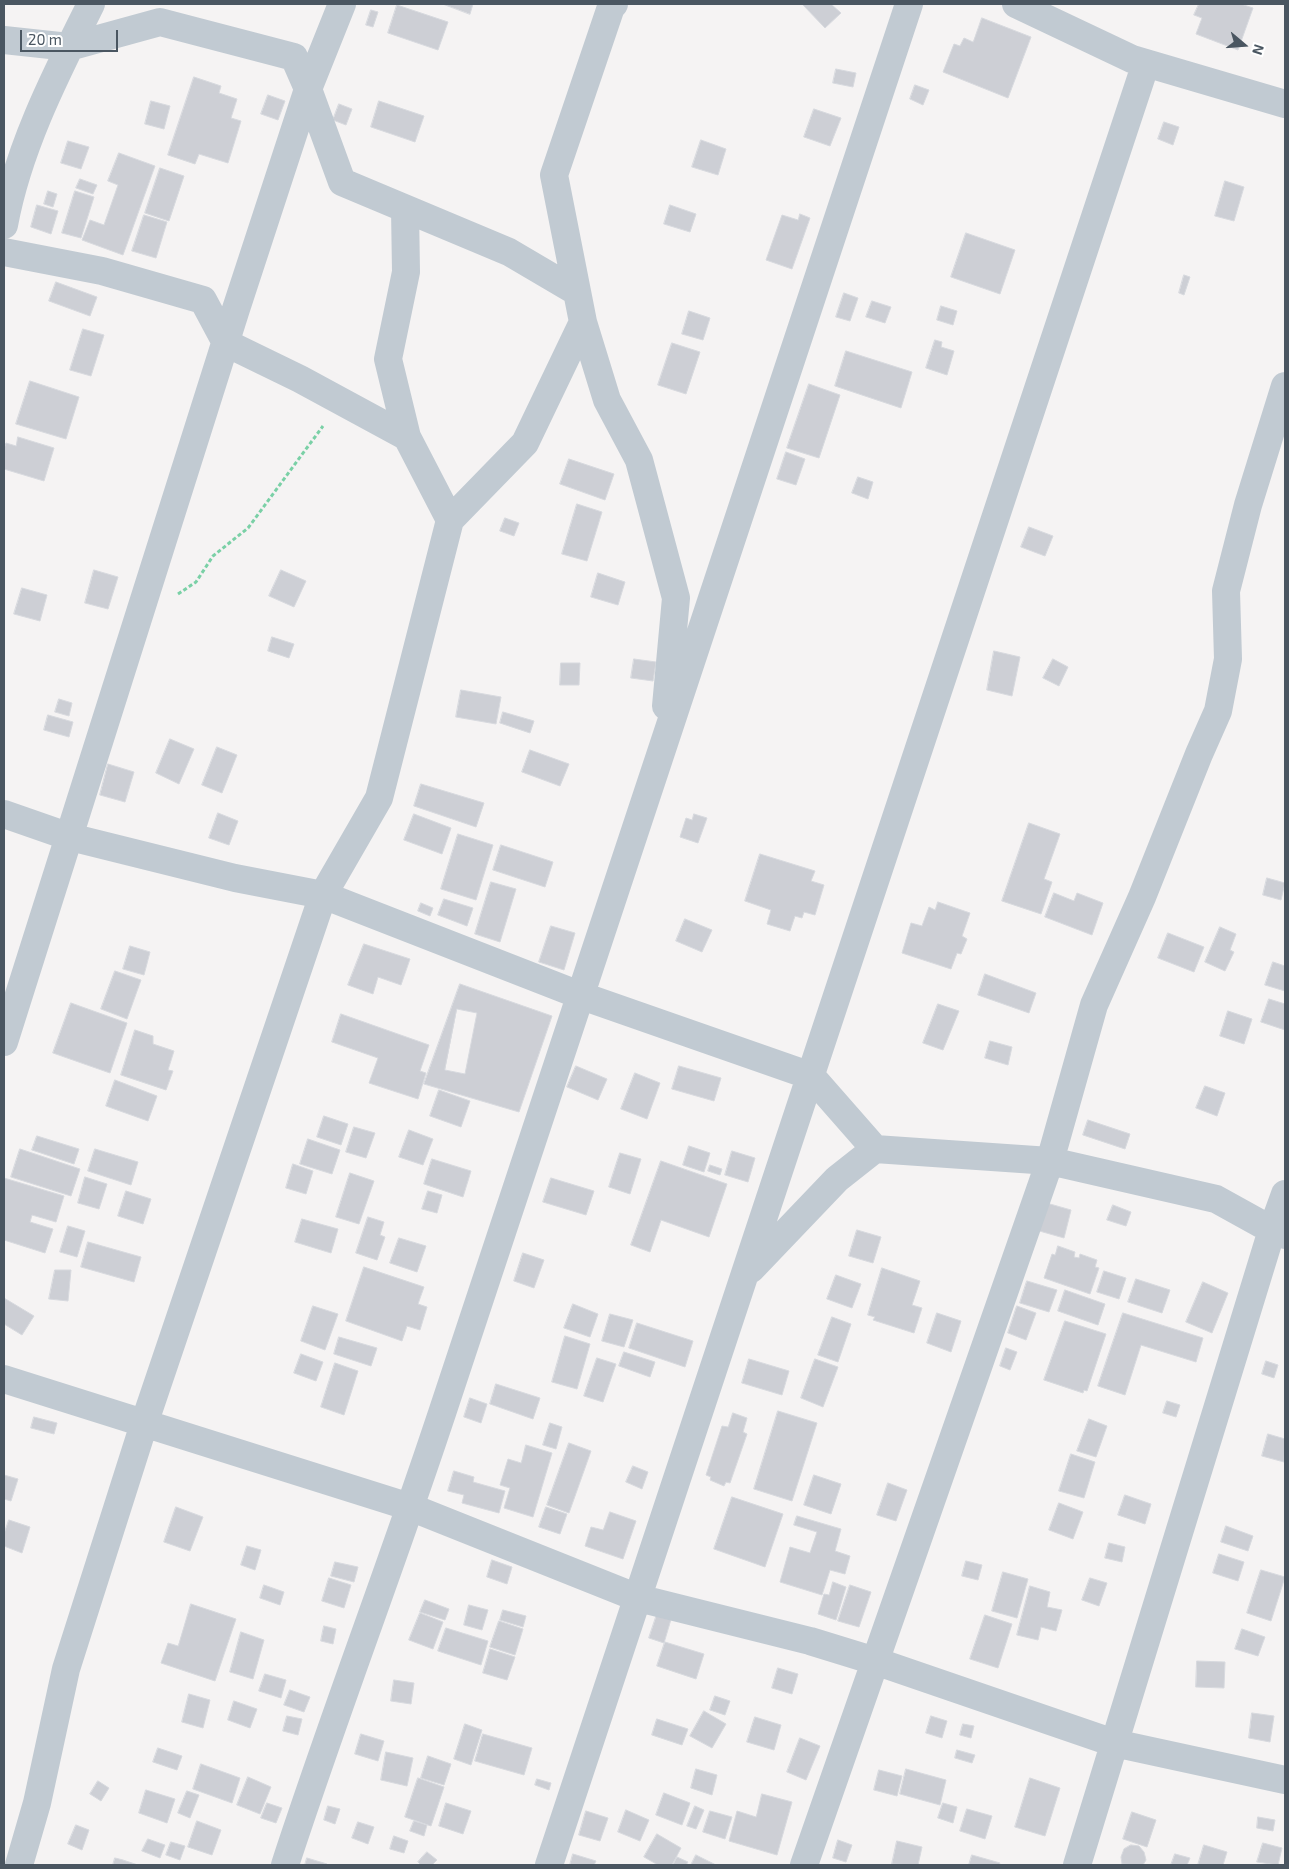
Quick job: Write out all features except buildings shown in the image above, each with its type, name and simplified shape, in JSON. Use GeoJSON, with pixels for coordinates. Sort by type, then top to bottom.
{"type":"FeatureCollection","features":[{"type":"Feature","properties":{"kind":"street"},"geometry":{"type":"LineString","coordinates":[[4,225],[28,140],[69,47],[91,4]]}},
{"type":"Feature","properties":{"kind":"street"},"geometry":{"type":"LineString","coordinates":[[4,1042],[308,89],[342,4]]}},
{"type":"Feature","properties":{"kind":"street"},"geometry":{"type":"LineString","coordinates":[[537,1114],[582,996],[664,734],[676,598],[640,460],[607,400],[583,322],[554,176],[610,7],[614,4]]}},
{"type":"Feature","properties":{"kind":"street"},"geometry":{"type":"LineString","coordinates":[[285,1865],[323,1750],[410,1507],[582,996],[909,4]]}},
{"type":"Feature","properties":{"kind":"street"},"geometry":{"type":"LineString","coordinates":[[1016,4],[1132,59],[1285,104]]}},
{"type":"Feature","properties":{"kind":"street"},"geometry":{"type":"LineString","coordinates":[[4,40],[69,47],[160,22],[258,46],[294,57],[308,89],[342,182],[508,252],[577,292]]}},
{"type":"Feature","properties":{"kind":"street"},"geometry":{"type":"LineString","coordinates":[[549,1865],[1146,63]]}},
{"type":"Feature","properties":{"kind":"street"},"geometry":{"type":"LineString","coordinates":[[405,209],[406,272],[388,359],[408,437],[450,520]]}},
{"type":"Feature","properties":{"kind":"street"},"geometry":{"type":"LineString","coordinates":[[4,252],[102,271],[203,300],[226,343],[300,379],[408,437]]}},
{"type":"Feature","properties":{"kind":"street"},"geometry":{"type":"LineString","coordinates":[[19,1865],[37,1803],[66,1669],[144,1424],[324,895],[379,798],[450,520],[525,443],[583,322]]}},
{"type":"Feature","properties":{"kind":"street"},"geometry":{"type":"LineString","coordinates":[[804,1865],[1050,1160],[1094,1006],[1142,896],[1218,711],[1228,659],[1226,591],[1248,505],[1285,386]]}},
{"type":"Feature","properties":{"kind":"street"},"geometry":{"type":"LineString","coordinates":[[4,814],[70,837],[235,878],[324,895],[582,996],[811,1076],[875,1149]]}},
{"type":"Feature","properties":{"kind":"street"},"geometry":{"type":"LineString","coordinates":[[745,1276],[837,1178],[875,1149],[1050,1160],[1216,1199],[1278,1233]]}},
{"type":"Feature","properties":{"kind":"street"},"geometry":{"type":"LineString","coordinates":[[1077,1865],[1114,1743],[1278,1233],[1285,1194]]}},
{"type":"Feature","properties":{"kind":"street"},"geometry":{"type":"LineString","coordinates":[[4,1379],[410,1507],[638,1598],[810,1641],[875,1661],[1114,1743],[1285,1780]]}},
{"type":"Feature","properties":{"kind":"path"},"geometry":{"type":"LineString","coordinates":[[138,622],[196,582],[214,556],[248,528],[342,402]]}}]}
